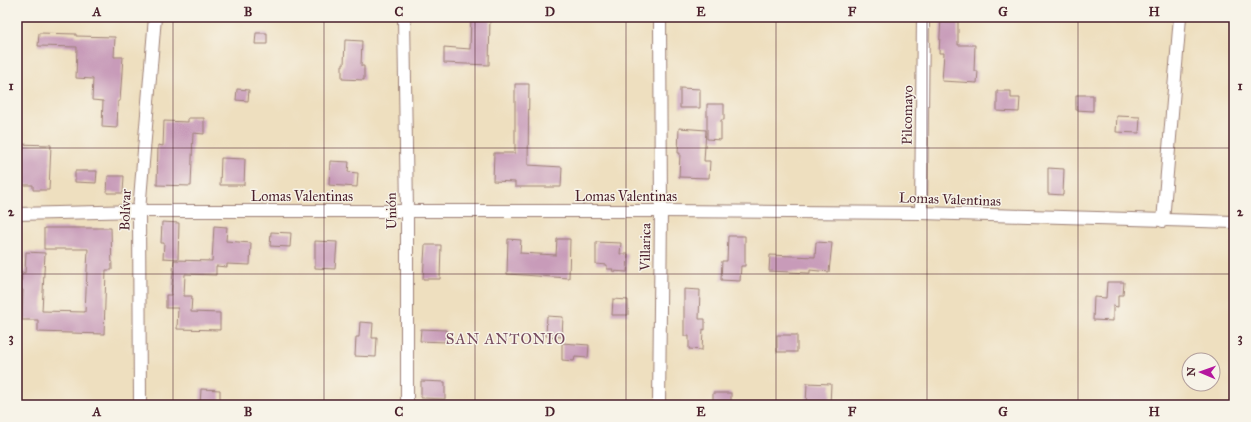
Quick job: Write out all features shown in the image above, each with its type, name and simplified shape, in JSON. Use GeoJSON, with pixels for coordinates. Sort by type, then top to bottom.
{"type":"FeatureCollection","features":[{"type":"Feature","properties":{"kind":"street","name":"Bolívar"},"geometry":{"type":"LineString","coordinates":[[140,405],[139,211],[155,17]]}},
{"type":"Feature","properties":{"kind":"street","name":"Unión"},"geometry":{"type":"LineString","coordinates":[[404,17],[408,405]]}},
{"type":"Feature","properties":{"kind":"street","name":"Villarica"},"geometry":{"type":"LineString","coordinates":[[659,405],[661,211],[660,17]]}},
{"type":"Feature","properties":{"kind":"street","name":"Pilcomayo"},"geometry":{"type":"LineString","coordinates":[[921,213],[923,17]]}},
{"type":"Feature","properties":{"kind":"street"},"geometry":{"type":"LineString","coordinates":[[1163,221],[1180,17]]}},
{"type":"Feature","properties":{"kind":"street","name":"Lomas Valentinas"},"geometry":{"type":"LineString","coordinates":[[17,214],[139,211],[661,211],[921,213],[1234,222]]}},
{"type":"Feature","properties":{"kind":"building"},"geometry":{"type":"Polygon","coordinates":[[[471,17],[490,17],[489,65],[444,63],[444,47],[470,49],[471,17]]]}},
{"type":"Feature","properties":{"kind":"building"},"geometry":{"type":"Polygon","coordinates":[[[941,17],[958,17],[958,45],[975,45],[974,71],[978,71],[977,83],[942,81],[944,53],[939,53],[941,17]]]}},
{"type":"Feature","properties":{"kind":"building"},"geometry":{"type":"Polygon","coordinates":[[[39,33],[115,37],[114,57],[123,57],[120,101],[118,101],[117,128],[102,127],[103,101],[92,100],[93,79],[76,78],[77,47],[38,46],[39,33]]]}},
{"type":"Feature","properties":{"kind":"building"},"geometry":{"type":"Polygon","coordinates":[[[256,33],[267,33],[267,44],[255,44],[256,33]]]}},
{"type":"Feature","properties":{"kind":"building"},"geometry":{"type":"Polygon","coordinates":[[[345,40],[362,41],[361,66],[364,66],[364,80],[342,79],[345,40]]]}},
{"type":"Feature","properties":{"kind":"building"},"geometry":{"type":"Polygon","coordinates":[[[515,84],[529,84],[528,165],[562,167],[561,187],[515,187],[515,182],[493,181],[494,153],[515,153],[515,84]]]}},
{"type":"Feature","properties":{"kind":"building"},"geometry":{"type":"Polygon","coordinates":[[[680,88],[700,89],[700,108],[680,108],[680,88]]]}},
{"type":"Feature","properties":{"kind":"building"},"geometry":{"type":"Polygon","coordinates":[[[237,89],[249,90],[248,101],[236,100],[237,89]]]}},
{"type":"Feature","properties":{"kind":"building"},"geometry":{"type":"Polygon","coordinates":[[[997,91],[1011,91],[1011,98],[1020,98],[1019,112],[997,111],[997,91]]]}},
{"type":"Feature","properties":{"kind":"building"},"geometry":{"type":"Polygon","coordinates":[[[1076,95],[1093,95],[1093,111],[1076,110],[1076,95]]]}},
{"type":"Feature","properties":{"kind":"building"},"geometry":{"type":"Polygon","coordinates":[[[707,104],[724,104],[724,120],[721,120],[721,140],[707,139],[707,104]]]}},
{"type":"Feature","properties":{"kind":"building"},"geometry":{"type":"Polygon","coordinates":[[[1117,116],[1140,117],[1139,133],[1116,132],[1117,116]]]}},
{"type":"Feature","properties":{"kind":"building"},"geometry":{"type":"Polygon","coordinates":[[[188,118],[204,118],[204,134],[193,133],[191,186],[157,185],[158,145],[163,146],[164,121],[188,122],[188,118]]]}},
{"type":"Feature","properties":{"kind":"building"},"geometry":{"type":"Polygon","coordinates":[[[679,128],[706,130],[704,161],[710,161],[709,178],[679,177],[679,128]]]}},
{"type":"Feature","properties":{"kind":"building"},"geometry":{"type":"Polygon","coordinates":[[[17,144],[51,145],[49,190],[33,190],[33,185],[17,185],[17,144]]]}},
{"type":"Feature","properties":{"kind":"building"},"geometry":{"type":"Polygon","coordinates":[[[221,158],[245,159],[244,185],[220,185],[221,158]]]}},
{"type":"Feature","properties":{"kind":"building"},"geometry":{"type":"Polygon","coordinates":[[[330,161],[349,162],[348,172],[358,173],[357,187],[329,185],[330,161]]]}},
{"type":"Feature","properties":{"kind":"building"},"geometry":{"type":"Polygon","coordinates":[[[1048,168],[1064,169],[1063,195],[1048,194],[1048,168]]]}},
{"type":"Feature","properties":{"kind":"building"},"geometry":{"type":"Polygon","coordinates":[[[75,171],[97,171],[96,183],[75,182],[75,171]]]}},
{"type":"Feature","properties":{"kind":"building"},"geometry":{"type":"Polygon","coordinates":[[[108,176],[124,176],[123,193],[107,193],[108,176]]]}},
{"type":"Feature","properties":{"kind":"building"},"geometry":{"type":"Polygon","coordinates":[[[162,222],[179,223],[178,259],[163,258],[164,243],[161,243],[162,222]]]}},
{"type":"Feature","properties":{"kind":"building"},"geometry":{"type":"Polygon","coordinates":[[[214,226],[227,227],[226,241],[251,243],[250,265],[227,264],[227,267],[216,266],[216,275],[185,274],[184,296],[192,296],[191,312],[220,313],[220,330],[177,329],[178,308],[166,308],[166,295],[171,295],[174,260],[212,261],[214,226]]]}},
{"type":"Feature","properties":{"kind":"building"},"geometry":{"type":"Polygon","coordinates":[[[44,228],[111,228],[112,270],[106,270],[104,334],[38,332],[38,320],[22,320],[22,272],[25,273],[26,252],[45,253],[42,311],[85,312],[88,249],[44,249],[44,228]]]}},
{"type":"Feature","properties":{"kind":"building"},"geometry":{"type":"Polygon","coordinates":[[[271,232],[291,233],[290,247],[270,246],[271,232]]]}},
{"type":"Feature","properties":{"kind":"building"},"geometry":{"type":"Polygon","coordinates":[[[728,236],[745,236],[745,266],[741,266],[740,281],[721,280],[722,261],[727,261],[728,236]]]}},
{"type":"Feature","properties":{"kind":"building"},"geometry":{"type":"Polygon","coordinates":[[[508,239],[521,240],[520,253],[556,255],[557,239],[570,239],[569,278],[507,274],[508,239]]]}},
{"type":"Feature","properties":{"kind":"building"},"geometry":{"type":"Polygon","coordinates":[[[315,241],[337,242],[335,269],[315,268],[315,241]]]}},
{"type":"Feature","properties":{"kind":"building"},"geometry":{"type":"Polygon","coordinates":[[[596,242],[621,243],[620,254],[628,254],[627,272],[612,271],[613,269],[607,269],[607,265],[596,264],[596,242]]]}},
{"type":"Feature","properties":{"kind":"building"},"geometry":{"type":"Polygon","coordinates":[[[816,242],[832,243],[829,272],[810,270],[810,273],[769,271],[770,255],[815,257],[816,242]]]}},
{"type":"Feature","properties":{"kind":"building"},"geometry":{"type":"Polygon","coordinates":[[[425,245],[441,245],[440,279],[423,279],[425,245]]]}},
{"type":"Feature","properties":{"kind":"building"},"geometry":{"type":"Polygon","coordinates":[[[1107,282],[1124,282],[1123,295],[1118,295],[1118,307],[1113,306],[1113,321],[1093,320],[1094,297],[1106,298],[1107,282]]]}},
{"type":"Feature","properties":{"kind":"building"},"geometry":{"type":"Polygon","coordinates":[[[684,289],[700,290],[699,319],[705,319],[702,350],[689,349],[689,336],[684,336],[684,289]]]}},
{"type":"Feature","properties":{"kind":"building"},"geometry":{"type":"Polygon","coordinates":[[[613,299],[628,300],[628,315],[612,315],[613,299]]]}},
{"type":"Feature","properties":{"kind":"building"},"geometry":{"type":"Polygon","coordinates":[[[547,316],[563,317],[562,337],[546,336],[547,316]]]}},
{"type":"Feature","properties":{"kind":"building"},"geometry":{"type":"Polygon","coordinates":[[[360,322],[373,323],[372,338],[377,338],[376,357],[355,356],[356,337],[359,337],[360,322]]]}},
{"type":"Feature","properties":{"kind":"building"},"geometry":{"type":"Polygon","coordinates":[[[421,329],[446,330],[445,342],[420,341],[421,329]]]}},
{"type":"Feature","properties":{"kind":"building"},"geometry":{"type":"Polygon","coordinates":[[[777,335],[797,335],[797,352],[777,352],[777,335]]]}},
{"type":"Feature","properties":{"kind":"building"},"geometry":{"type":"Polygon","coordinates":[[[562,343],[589,345],[588,358],[575,357],[574,361],[562,360],[562,343]]]}},
{"type":"Feature","properties":{"kind":"building"},"geometry":{"type":"Polygon","coordinates":[[[421,381],[445,382],[445,399],[421,398],[421,381]]]}},
{"type":"Feature","properties":{"kind":"building"},"geometry":{"type":"Polygon","coordinates":[[[807,383],[831,384],[830,405],[806,405],[807,383]]]}},
{"type":"Feature","properties":{"kind":"building"},"geometry":{"type":"Polygon","coordinates":[[[201,389],[220,390],[220,405],[200,405],[201,389]]]}},
{"type":"Feature","properties":{"kind":"building"},"geometry":{"type":"Polygon","coordinates":[[[713,393],[731,393],[731,405],[713,405],[713,393]]]}},
{"type":"Feature","properties":{"kind":"district","name":"SAN ANTONIO"},"geometry":{"type":"Point","coordinates":[506,339]}}]}
